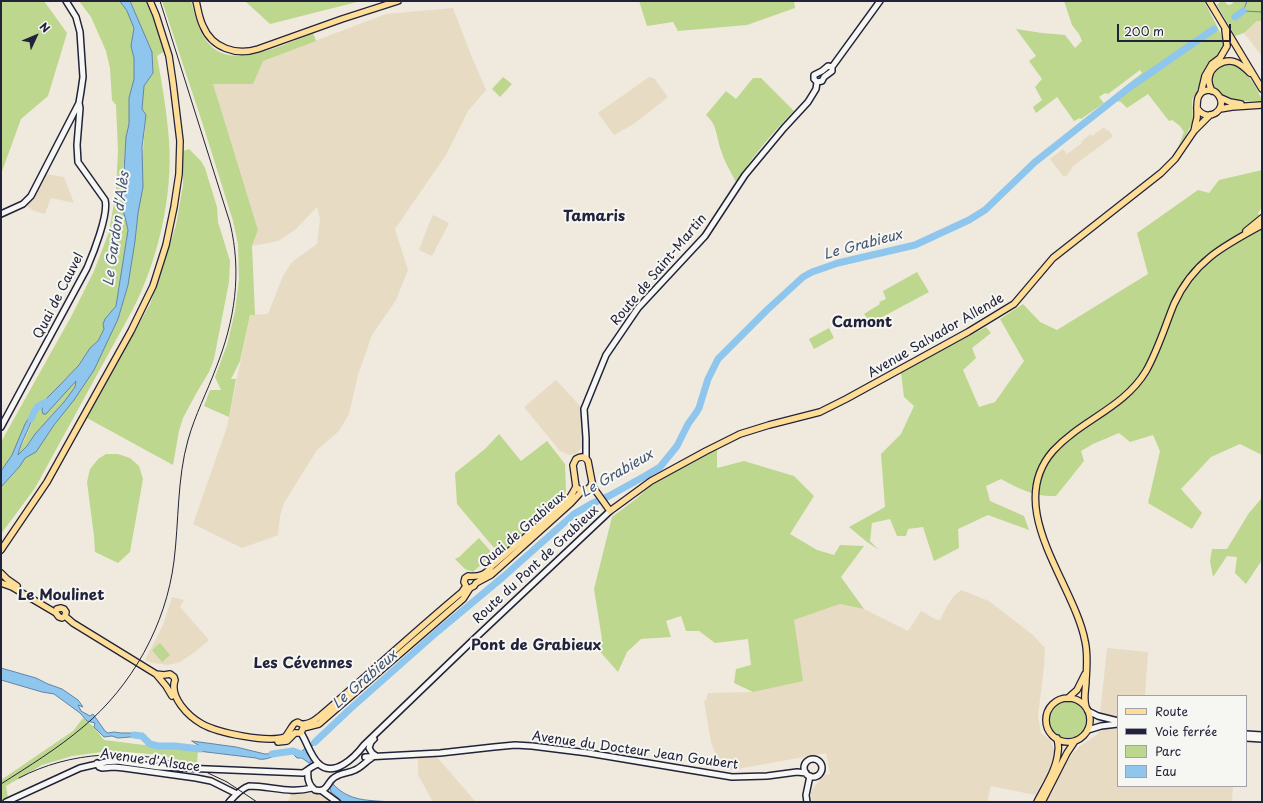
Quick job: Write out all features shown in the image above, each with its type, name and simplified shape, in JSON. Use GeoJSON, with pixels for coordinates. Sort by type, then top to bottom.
{"type":"FeatureCollection","features":[{"type":"Feature","properties":{"kind":"main road"},"geometry":{"type":"LineString","coordinates":[[1,214],[23,204],[31,196],[79,103],[83,77],[80,32],[76,18],[66,1]]}},
{"type":"Feature","properties":{"kind":"main road"},"geometry":{"type":"LineString","coordinates":[[1,550],[47,482],[131,331],[153,286],[166,245],[179,174],[180,141],[169,56],[161,28],[150,1]]}},
{"type":"Feature","properties":{"kind":"main road"},"geometry":{"type":"LineString","coordinates":[[196,1],[203,26],[208,36],[222,47],[239,52],[249,52],[398,1]]}},
{"type":"Feature","properties":{"kind":"main road"},"geometry":{"type":"LineString","coordinates":[[818,82],[821,82],[824,77],[832,71],[832,67],[847,45],[880,1]]}},
{"type":"Feature","properties":{"kind":"main road"},"geometry":{"type":"LineString","coordinates":[[1209,1],[1262,89]]}},
{"type":"Feature","properties":{"kind":"main road"},"geometry":{"type":"LineString","coordinates":[[1224,25],[1227,46],[1220,58],[1212,64],[1206,76],[1201,93],[1197,100],[1197,108],[1202,114],[1210,116],[1220,109],[1262,105]]}},
{"type":"Feature","properties":{"kind":"main road"},"geometry":{"type":"LineString","coordinates":[[1212,91],[1209,76],[1214,68],[1222,62],[1233,61],[1241,64],[1258,82]]}},
{"type":"Feature","properties":{"kind":"main road","name":"Route de Saint-Martin"},"geometry":{"type":"LineString","coordinates":[[584,457],[586,450],[586,438],[584,408],[606,355],[638,308],[705,236],[745,175],[808,102],[816,89],[818,82],[814,79],[814,76],[828,66],[832,67]]}},
{"type":"Feature","properties":{"kind":"main road"},"geometry":{"type":"LineString","coordinates":[[1201,93],[1208,90],[1212,91],[1221,98],[1230,102],[1250,106]]}},
{"type":"Feature","properties":{"kind":"main road"},"geometry":{"type":"LineString","coordinates":[[1220,109],[1221,98]]}},
{"type":"Feature","properties":{"kind":"main road","name":"Quai de Cauvel"},"geometry":{"type":"LineString","coordinates":[[1,427],[87,268],[95,248],[104,216],[106,205],[104,198],[82,170],[78,162],[77,150],[80,108],[79,103]]}},
{"type":"Feature","properties":{"kind":"main road","name":"Avenue Salvador Allende"},"geometry":{"type":"LineString","coordinates":[[1194,131],[1197,108]]}},
{"type":"Feature","properties":{"kind":"main road","name":"Avenue Salvador Allende"},"geometry":{"type":"LineString","coordinates":[[769,424],[820,412],[978,326],[1014,304],[1053,258],[1161,173],[1175,159],[1194,131],[1210,116]]}},
{"type":"Feature","properties":{"kind":"main road"},"geometry":{"type":"LineString","coordinates":[[1238,238],[1262,218]]}},
{"type":"Feature","properties":{"kind":"main road"},"geometry":{"type":"LineString","coordinates":[[1117,721],[1098,716],[1087,709],[1078,700],[1068,698],[1055,702],[1050,708],[1047,715],[1048,726],[1052,734],[1066,742],[1080,738],[1088,730],[1090,717],[1087,709],[1084,701],[1087,654],[1082,629],[1039,526],[1036,510],[1036,494],[1039,476],[1053,452],[1067,438],[1123,399],[1140,381],[1147,370],[1184,286],[1194,273],[1207,259],[1222,247],[1262,225]]}},
{"type":"Feature","properties":{"kind":"main road","name":"Route du Pont de Grabieux"},"geometry":{"type":"LineString","coordinates":[[363,756],[364,745],[608,509],[651,481],[706,451],[740,434],[769,424]]}},
{"type":"Feature","properties":{"kind":"main road","name":"Route de Saint-Martin"},"geometry":{"type":"LineString","coordinates":[[584,457],[588,461],[592,482]]}},
{"type":"Feature","properties":{"kind":"main road","name":"Route de Saint-Martin"},"geometry":{"type":"LineString","coordinates":[[576,486],[574,462],[576,459],[584,457]]}},
{"type":"Feature","properties":{"kind":"main road"},"geometry":{"type":"LineString","coordinates":[[592,482],[595,491],[608,509]]}},
{"type":"Feature","properties":{"kind":"main road"},"geometry":{"type":"LineString","coordinates":[[585,490],[591,486],[592,482]]}},
{"type":"Feature","properties":{"kind":"main road"},"geometry":{"type":"LineString","coordinates":[[576,486],[578,489],[595,491]]}},
{"type":"Feature","properties":{"kind":"main road","name":"Quai de Grabieux"},"geometry":{"type":"LineString","coordinates":[[474,580],[488,572],[492,566],[569,499],[576,486]]}},
{"type":"Feature","properties":{"kind":"main road","name":"Quai de Grabieux"},"geometry":{"type":"LineString","coordinates":[[474,580],[491,575],[585,490]]}},
{"type":"Feature","properties":{"kind":"main road"},"geometry":{"type":"LineString","coordinates":[[1,543],[17,526]]}},
{"type":"Feature","properties":{"kind":"main road"},"geometry":{"type":"LineString","coordinates":[[1,573],[14,585],[56,611],[59,618],[65,616],[73,623],[163,678]]}},
{"type":"Feature","properties":{"kind":"main road","name":"Quai de Grabieux"},"geometry":{"type":"LineString","coordinates":[[468,587],[464,582],[465,578],[468,576],[474,580]]}},
{"type":"Feature","properties":{"kind":"main road","name":"Quai de Grabieux"},"geometry":{"type":"LineString","coordinates":[[173,684],[173,691],[185,710],[190,716],[207,726],[266,740],[285,737],[313,722],[358,684],[389,654],[462,592],[468,587],[474,586],[474,580]]}},
{"type":"Feature","properties":{"kind":"main road"},"geometry":{"type":"LineString","coordinates":[[1,583],[12,587],[56,611]]}},
{"type":"Feature","properties":{"kind":"main road"},"geometry":{"type":"LineString","coordinates":[[1068,698],[1077,690],[1086,670]]}},
{"type":"Feature","properties":{"kind":"main road"},"geometry":{"type":"LineString","coordinates":[[167,674],[172,675],[175,680],[173,684],[166,686],[163,678],[167,674]]}},
{"type":"Feature","properties":{"kind":"main road","name":"Quai de Grabieux"},"geometry":{"type":"LineString","coordinates":[[166,686],[182,712],[197,725],[206,730],[268,743],[287,741],[299,730]]}},
{"type":"Feature","properties":{"kind":"main road"},"geometry":{"type":"LineString","coordinates":[[375,757],[369,746],[387,723]]}},
{"type":"Feature","properties":{"kind":"main road"},"geometry":{"type":"LineString","coordinates":[[1088,730],[1101,726],[1117,724]]}},
{"type":"Feature","properties":{"kind":"main road"},"geometry":{"type":"LineString","coordinates":[[299,730],[317,764],[329,769],[335,768],[363,756],[362,766],[354,771],[336,776],[322,791]]}},
{"type":"Feature","properties":{"kind":"main road"},"geometry":{"type":"LineString","coordinates":[[1247,734],[1262,735]]}},
{"type":"Feature","properties":{"kind":"main road"},"geometry":{"type":"LineString","coordinates":[[1037,802],[1056,761],[1058,751],[1057,738]]}},
{"type":"Feature","properties":{"kind":"main road"},"geometry":{"type":"LineString","coordinates":[[1247,738],[1262,739]]}},
{"type":"Feature","properties":{"kind":"main road"},"geometry":{"type":"LineString","coordinates":[[1042,802],[1075,740]]}},
{"type":"Feature","properties":{"kind":"main road","name":"Avenue du Docteur Jean Goubert"},"geometry":{"type":"LineString","coordinates":[[363,756],[375,757],[440,753],[494,746],[515,745],[588,753],[732,777],[767,776],[797,772],[810,775]]}},
{"type":"Feature","properties":{"kind":"main road"},"geometry":{"type":"LineString","coordinates":[[797,772],[811,759],[819,761],[822,766],[822,772],[820,774],[810,775]]}},
{"type":"Feature","properties":{"kind":"main road"},"geometry":{"type":"LineString","coordinates":[[97,763],[117,761],[159,767],[306,773],[317,764]]}},
{"type":"Feature","properties":{"kind":"main road","name":"Avenue d'Alsace"},"geometry":{"type":"LineString","coordinates":[[6,802],[80,768],[97,763],[99,767],[102,768],[124,768],[211,781],[237,794]]}},
{"type":"Feature","properties":{"kind":"main road"},"geometry":{"type":"LineString","coordinates":[[804,766],[810,775],[806,795],[807,802]]}},
{"type":"Feature","properties":{"kind":"main road"},"geometry":{"type":"LineString","coordinates":[[306,773],[310,786],[315,790],[328,794],[337,802]]}},
{"type":"Feature","properties":{"kind":"main road"},"geometry":{"type":"LineString","coordinates":[[224,788],[230,801],[244,787],[249,786],[292,791],[304,790],[310,786]]}},
{"type":"Feature","properties":{"kind":"shaded area"},"geometry":{"type":"Polygon","coordinates":[[[453,8],[486,90],[468,111],[446,155],[395,229],[408,270],[396,300],[372,335],[358,375],[349,414],[339,431],[317,450],[284,503],[280,516],[278,535],[242,548],[193,524],[227,427],[250,315],[268,314],[283,276],[292,262],[317,244],[320,218],[317,207],[296,229],[278,241],[252,246],[258,230],[212,84],[253,84],[262,61],[386,14],[453,8]]]}},
{"type":"Feature","properties":{"kind":"shaded area"},"geometry":{"type":"Polygon","coordinates":[[[1257,21],[1262,21],[1262,63],[1261,55],[1244,33],[1257,21]]]}},
{"type":"Feature","properties":{"kind":"shaded area"},"geometry":{"type":"Polygon","coordinates":[[[649,77],[654,78],[667,98],[632,125],[614,135],[598,113],[649,77]]]}},
{"type":"Feature","properties":{"kind":"shaded area"},"geometry":{"type":"Polygon","coordinates":[[[1104,127],[1113,136],[1071,168],[1072,169],[1066,176],[1063,176],[1050,159],[1063,149],[1067,154],[1082,143],[1081,142],[1090,134],[1092,136],[1104,127]]]}},
{"type":"Feature","properties":{"kind":"shaded area"},"geometry":{"type":"Polygon","coordinates":[[[46,174],[64,177],[74,203],[51,198],[45,214],[34,211],[27,206],[34,197],[46,174]]]}},
{"type":"Feature","properties":{"kind":"shaded area"},"geometry":{"type":"Polygon","coordinates":[[[433,215],[449,223],[432,256],[419,250],[433,215]]]}},
{"type":"Feature","properties":{"kind":"shaded area"},"geometry":{"type":"Polygon","coordinates":[[[556,380],[581,407],[582,447],[576,454],[569,455],[560,451],[524,407],[556,380]]]}},
{"type":"Feature","properties":{"kind":"shaded area"},"geometry":{"type":"Polygon","coordinates":[[[961,590],[989,601],[1033,635],[1045,648],[1038,716],[1041,733],[1051,741],[1055,753],[1047,774],[1035,795],[991,786],[987,802],[812,802],[811,793],[813,788],[824,775],[830,774],[826,753],[732,770],[721,768],[711,742],[704,701],[706,700],[708,693],[753,692],[794,620],[840,604],[864,609],[908,631],[921,611],[937,620],[940,620],[954,596],[961,590]]]}},
{"type":"Feature","properties":{"kind":"shaded area"},"geometry":{"type":"Polygon","coordinates":[[[172,597],[184,600],[180,607],[209,640],[180,662],[168,665],[152,663],[145,660],[163,625],[172,597]]]}},
{"type":"Feature","properties":{"kind":"shaded area"},"geometry":{"type":"Polygon","coordinates":[[[1107,648],[1148,652],[1145,695],[1117,695],[1117,787],[1233,787],[1232,802],[1044,802],[1070,757],[1080,746],[1098,734],[1107,648]]]}},
{"type":"Feature","properties":{"kind":"shaded area"},"geometry":{"type":"Polygon","coordinates":[[[436,756],[476,802],[433,802],[418,775],[418,757],[436,756]]]}},
{"type":"Feature","properties":{"kind":"shaded area"},"geometry":{"type":"Polygon","coordinates":[[[321,793],[334,802],[288,802],[291,794],[321,793]]]}},
{"type":"Feature","properties":{"kind":"green space"},"geometry":{"type":"Polygon","coordinates":[[[1,1],[44,1],[67,33],[48,96],[21,119],[1,174],[1,1]]]}},
{"type":"Feature","properties":{"kind":"green space"},"geometry":{"type":"Polygon","coordinates":[[[79,1],[120,1],[127,11],[134,28],[131,46],[134,58],[134,79],[129,98],[129,124],[127,130],[123,171],[122,207],[128,230],[116,306],[105,319],[103,324],[104,329],[98,341],[90,348],[79,365],[41,404],[65,392],[76,381],[75,387],[64,402],[17,456],[30,428],[33,412],[25,424],[12,455],[1,471],[1,442],[72,315],[94,271],[109,232],[116,191],[118,151],[116,105],[112,100],[110,68],[106,51],[91,17],[79,1]]]}},
{"type":"Feature","properties":{"kind":"green space"},"geometry":{"type":"Polygon","coordinates":[[[130,1],[146,1],[165,51],[157,56],[167,119],[170,162],[169,184],[162,227],[150,270],[133,309],[35,488],[1,534],[1,487],[20,466],[25,458],[36,452],[106,343],[118,319],[128,285],[135,241],[146,115],[142,110],[144,86],[153,73],[152,52],[130,1]]]}},
{"type":"Feature","properties":{"kind":"green space"},"geometry":{"type":"Polygon","coordinates":[[[162,1],[191,1],[203,36],[211,46],[221,53],[233,56],[261,52],[276,48],[313,33],[316,41],[263,61],[253,84],[213,84],[258,230],[252,246],[255,315],[250,315],[240,361],[231,379],[236,379],[229,417],[204,406],[210,390],[221,390],[215,377],[227,345],[235,311],[239,279],[238,244],[233,221],[204,128],[162,1]]]}},
{"type":"Feature","properties":{"kind":"green space"},"geometry":{"type":"Polygon","coordinates":[[[245,1],[361,1],[270,24],[245,1]]]}},
{"type":"Feature","properties":{"kind":"green space"},"geometry":{"type":"Polygon","coordinates":[[[639,1],[794,1],[795,8],[747,25],[678,31],[673,22],[647,26],[639,1]]]}},
{"type":"Feature","properties":{"kind":"green space"},"geometry":{"type":"Polygon","coordinates":[[[1064,1],[1204,1],[1221,34],[1223,48],[1207,66],[1202,75],[1201,83],[1192,100],[1193,121],[1178,148],[1184,132],[1180,126],[1172,120],[1169,121],[1148,94],[1127,108],[1121,102],[1116,101],[1112,97],[1142,73],[1140,70],[1108,94],[1105,93],[1099,97],[1104,103],[1081,119],[1080,118],[1074,121],[1057,97],[1036,113],[1033,107],[1042,100],[1035,87],[1042,79],[1029,61],[1036,56],[1016,29],[1065,35],[1075,48],[1082,41],[1072,25],[1064,1]]]}},
{"type":"Feature","properties":{"kind":"green space"},"geometry":{"type":"Polygon","coordinates":[[[1221,1],[1224,1],[1228,5],[1232,4],[1234,1],[1262,1],[1262,21],[1257,21],[1244,33],[1235,36],[1217,5],[1221,1]]]}},
{"type":"Feature","properties":{"kind":"green space"},"geometry":{"type":"Polygon","coordinates":[[[1231,63],[1246,73],[1262,101],[1228,99],[1225,98],[1221,92],[1213,86],[1211,80],[1213,72],[1221,65],[1231,63]]]}},
{"type":"Feature","properties":{"kind":"green space"},"geometry":{"type":"Polygon","coordinates":[[[503,77],[512,84],[500,97],[492,89],[503,77]]]}},
{"type":"Feature","properties":{"kind":"green space"},"geometry":{"type":"Polygon","coordinates":[[[753,78],[761,78],[794,111],[763,145],[736,182],[723,157],[715,127],[706,115],[726,91],[736,99],[753,78]]]}},
{"type":"Feature","properties":{"kind":"green space"},"geometry":{"type":"Polygon","coordinates":[[[189,149],[201,161],[205,168],[217,207],[218,222],[230,261],[229,282],[214,359],[209,372],[183,418],[179,431],[173,465],[87,418],[150,304],[176,225],[183,185],[183,151],[189,149]]]}},
{"type":"Feature","properties":{"kind":"green space"},"geometry":{"type":"Polygon","coordinates":[[[1262,170],[1262,207],[1258,213],[1262,219],[1262,455],[1240,444],[1211,457],[1181,489],[1202,513],[1192,529],[1148,503],[1160,451],[1153,435],[1130,442],[1119,433],[1081,451],[1084,461],[1056,496],[1034,494],[1001,479],[986,486],[990,501],[1024,516],[1029,530],[988,515],[958,529],[959,548],[934,561],[923,527],[908,529],[906,536],[897,536],[890,519],[872,523],[870,541],[879,550],[849,527],[885,507],[881,454],[901,434],[914,406],[904,397],[901,373],[986,327],[991,333],[972,348],[976,358],[963,370],[979,407],[995,402],[1024,361],[1000,319],[1023,304],[1040,322],[1057,330],[1148,274],[1137,233],[1198,190],[1209,193],[1219,180],[1262,170]]]}},
{"type":"Feature","properties":{"kind":"green space"},"geometry":{"type":"Polygon","coordinates":[[[917,272],[929,292],[871,323],[864,314],[880,304],[879,302],[886,299],[883,291],[917,272]]]}},
{"type":"Feature","properties":{"kind":"green space"},"geometry":{"type":"Polygon","coordinates":[[[829,328],[834,338],[814,349],[809,339],[829,328]]]}},
{"type":"Feature","properties":{"kind":"green space"},"geometry":{"type":"Polygon","coordinates":[[[499,434],[521,461],[547,441],[565,464],[566,491],[564,498],[500,555],[457,504],[455,473],[485,449],[499,434]]]}},
{"type":"Feature","properties":{"kind":"green space"},"geometry":{"type":"Polygon","coordinates":[[[717,449],[717,468],[744,461],[794,476],[814,496],[790,534],[817,550],[834,555],[840,545],[864,546],[841,577],[864,609],[840,604],[794,620],[803,681],[753,692],[734,683],[736,669],[751,665],[748,639],[715,643],[699,631],[686,631],[681,616],[666,621],[671,637],[641,639],[627,652],[618,672],[596,647],[602,639],[594,589],[612,517],[649,487],[673,472],[717,449]]]}},
{"type":"Feature","properties":{"kind":"green space"},"geometry":{"type":"Polygon","coordinates":[[[106,454],[118,454],[130,458],[139,466],[143,479],[130,552],[118,563],[95,552],[87,482],[90,469],[98,459],[106,454]]]}},
{"type":"Feature","properties":{"kind":"green space"},"geometry":{"type":"Polygon","coordinates":[[[1262,490],[1262,560],[1246,584],[1235,573],[1237,557],[1227,556],[1213,577],[1210,561],[1212,549],[1227,549],[1249,513],[1261,499],[1262,490]]]}},
{"type":"Feature","properties":{"kind":"green space"},"geometry":{"type":"Polygon","coordinates":[[[479,538],[493,554],[473,572],[465,569],[455,559],[479,538]]]}},
{"type":"Feature","properties":{"kind":"green space"},"geometry":{"type":"Polygon","coordinates":[[[160,643],[170,655],[162,662],[152,650],[160,643]]]}},
{"type":"Feature","properties":{"kind":"green space"},"geometry":{"type":"Polygon","coordinates":[[[1064,701],[1072,701],[1079,704],[1084,709],[1087,720],[1084,731],[1079,736],[1072,739],[1064,739],[1057,736],[1052,731],[1049,724],[1049,716],[1052,709],[1057,704],[1064,701]]]}},
{"type":"Feature","properties":{"kind":"green space"},"geometry":{"type":"Polygon","coordinates":[[[83,718],[94,727],[104,740],[144,745],[150,744],[198,751],[197,764],[181,762],[161,755],[126,752],[102,752],[72,756],[42,765],[6,786],[8,798],[1,801],[1,780],[73,731],[83,718]]]}},
{"type":"Feature","properties":{"kind":"water"},"geometry":{"type":"Polygon","coordinates":[[[120,1],[130,1],[152,52],[153,73],[144,86],[142,109],[146,115],[142,147],[143,187],[128,285],[118,319],[94,370],[36,452],[25,458],[20,466],[1,487],[1,471],[12,455],[25,424],[34,410],[18,455],[64,402],[75,387],[76,381],[46,414],[43,414],[43,405],[41,404],[79,365],[90,348],[98,341],[104,329],[103,324],[105,319],[116,306],[128,230],[122,207],[126,137],[129,124],[129,98],[134,79],[134,58],[131,46],[134,28],[127,11],[120,1]]]}},
{"type":"Feature","properties":{"kind":"water"},"geometry":{"type":"Polygon","coordinates":[[[1,668],[36,678],[62,689],[78,700],[83,707],[78,705],[81,711],[90,716],[93,714],[108,733],[138,733],[142,736],[118,738],[112,736],[104,737],[94,727],[95,723],[87,721],[80,713],[54,694],[1,680],[1,668]]]}},
{"type":"Feature","properties":{"kind":"water"},"geometry":{"type":"Polygon","coordinates":[[[322,735],[322,738],[306,752],[311,758],[311,762],[309,763],[302,758],[297,758],[294,755],[293,751],[301,752],[322,735]]]}},
{"type":"Feature","properties":{"kind":"water"},"geometry":{"type":"Polygon","coordinates":[[[192,741],[236,747],[265,754],[281,753],[268,758],[259,759],[198,751],[190,748],[199,746],[192,741]]]}},
{"type":"Feature","properties":{"kind":"water"},"geometry":{"type":"Polygon","coordinates":[[[333,784],[339,790],[353,797],[391,802],[343,802],[331,792],[330,788],[333,784]]]}},
{"type":"Feature","properties":{"kind":"waterway"},"geometry":{"type":"LineString","coordinates":[[1244,9],[1247,1]]}},
{"type":"Feature","properties":{"kind":"waterway"},"geometry":{"type":"LineString","coordinates":[[1243,11],[1262,12]]}},
{"type":"Feature","properties":{"kind":"waterway","name":"Le Grabieux"},"geometry":{"type":"LineString","coordinates":[[1235,17],[1243,11]]}},
{"type":"Feature","properties":{"kind":"waterway","name":"Le Grabieux"},"geometry":{"type":"LineString","coordinates":[[315,742],[437,632],[503,577],[574,514],[660,467],[677,446],[688,424],[699,408],[708,379],[718,359],[767,310],[803,277],[812,272],[838,263],[915,245],[969,220],[985,210],[1035,162],[1130,87],[1214,29]]}},
{"type":"Feature","properties":{"kind":"waterway","name":"Le Gardon d'Alès"},"geometry":{"type":"LineString","coordinates":[[31,419],[37,407],[49,401]]}},
{"type":"Feature","properties":{"kind":"waterway","name":"Le Grabieux"},"geometry":{"type":"LineString","coordinates":[[134,735],[142,736],[150,744],[158,746],[175,746],[200,749]]}},
{"type":"Feature","properties":{"kind":"waterway","name":"Le Grabieux"},"geometry":{"type":"LineString","coordinates":[[272,754],[293,751],[301,754]]}},
{"type":"Feature","properties":{"kind":"railway"},"geometry":{"type":"LineString","coordinates":[[1,784],[63,743],[101,711],[117,693],[131,673],[144,653],[155,631],[170,585],[174,561],[184,455],[194,422],[223,350],[232,314],[235,296],[236,260],[230,223],[160,1]]}},
{"type":"Feature","properties":{"kind":"railway"},"geometry":{"type":"LineString","coordinates":[[19,778],[59,762],[102,755],[146,756],[188,766]]}},
{"type":"Feature","properties":{"kind":"railway"},"geometry":{"type":"LineString","coordinates":[[208,773],[227,782],[257,802]]}},
{"type":"Feature","properties":{"kind":"district","name":"Tamaris"},"geometry":{"type":"Point","coordinates":[594,217]}},
{"type":"Feature","properties":{"kind":"district","name":"Camont"},"geometry":{"type":"Point","coordinates":[862,323]}},
{"type":"Feature","properties":{"kind":"district","name":"Le Moulinet"},"geometry":{"type":"Point","coordinates":[61,596]}},
{"type":"Feature","properties":{"kind":"district","name":"Pont de Grabieux"},"geometry":{"type":"Point","coordinates":[536,646]}},
{"type":"Feature","properties":{"kind":"district","name":"Les Cévennes"},"geometry":{"type":"Point","coordinates":[303,664]}}]}
